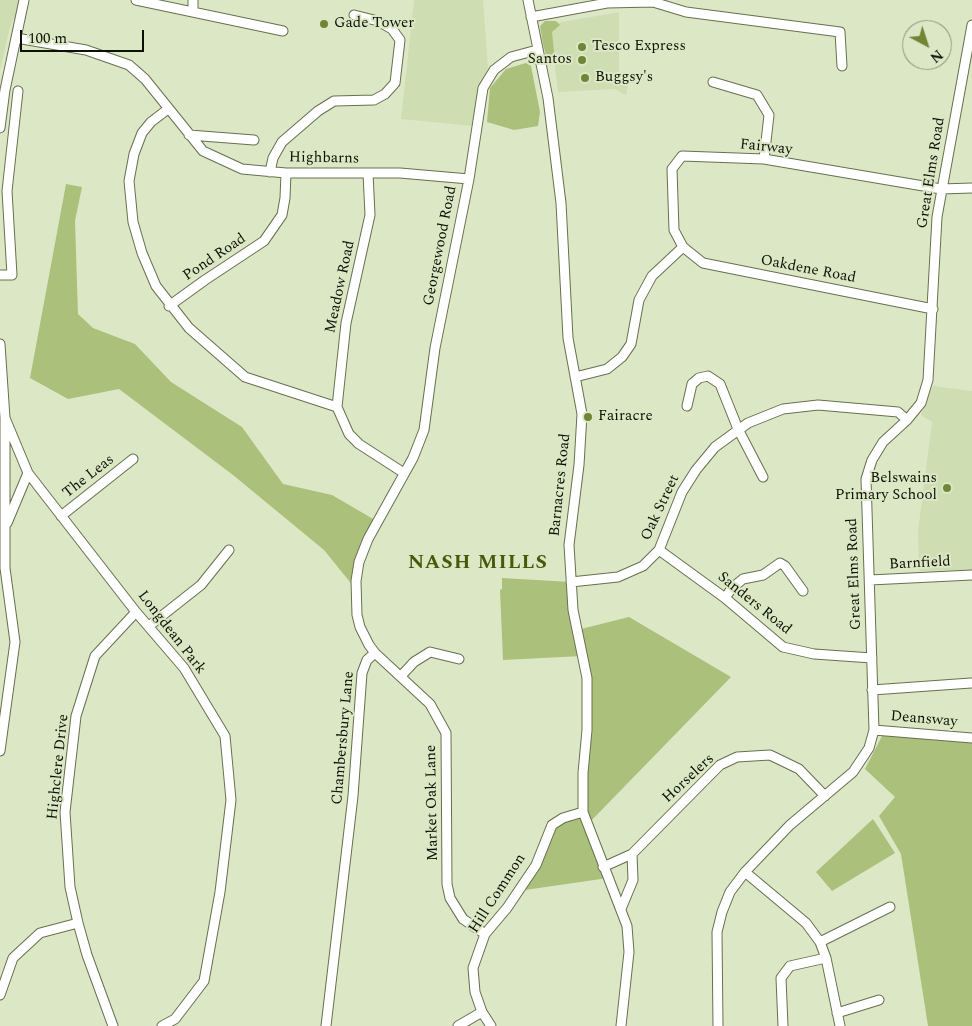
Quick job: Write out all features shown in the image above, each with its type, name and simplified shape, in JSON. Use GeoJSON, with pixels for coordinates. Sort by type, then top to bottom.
{"type":"FeatureCollection","features":[{"type":"Feature","properties":{"kind":"street"},"geometry":{"type":"LineString","coordinates":[[0,128],[5,90],[24,0]]}},
{"type":"Feature","properties":{"kind":"street"},"geometry":{"type":"LineString","coordinates":[[136,0],[283,31]]}},
{"type":"Feature","properties":{"kind":"street"},"geometry":{"type":"LineString","coordinates":[[193,0],[193,12]]}},
{"type":"Feature","properties":{"kind":"street","name":"Barnacres Road"},"geometry":{"type":"LineString","coordinates":[[528,0],[546,86],[561,203],[568,338],[582,414],[579,465],[569,545],[573,610],[586,678],[587,730],[583,773],[583,812],[627,926],[629,952],[621,1026]]}},
{"type":"Feature","properties":{"kind":"street"},"geometry":{"type":"LineString","coordinates":[[531,17],[607,4],[653,2],[686,12],[840,32],[842,66]]}},
{"type":"Feature","properties":{"kind":"street"},"geometry":{"type":"LineString","coordinates":[[270,172],[273,158],[282,142],[318,111],[334,101],[374,100],[385,94],[395,83],[400,40],[392,29],[378,21],[354,15]]}},
{"type":"Feature","properties":{"kind":"street","name":"Great Elms Road"},"geometry":{"type":"LineString","coordinates":[[718,1026],[718,932],[722,912],[730,892],[744,872],[790,825],[853,772],[868,748],[874,730],[866,479],[872,460],[883,442],[908,420],[921,403],[928,380],[937,217],[941,189],[967,79],[972,25]]}},
{"type":"Feature","properties":{"kind":"street"},"geometry":{"type":"LineString","coordinates":[[16,38],[86,50],[129,65],[145,79],[168,109],[151,122],[142,133],[134,154],[129,181],[133,222],[142,253],[156,286],[169,306],[189,328],[245,377],[337,407],[349,434],[359,444],[404,473],[372,531],[359,562],[356,597],[357,615],[364,637],[375,653]]}},
{"type":"Feature","properties":{"kind":"street","name":"Georgewood Road"},"geometry":{"type":"LineString","coordinates":[[404,473],[419,443],[428,415],[435,348],[469,179],[483,88],[494,70],[511,57],[537,50]]}},
{"type":"Feature","properties":{"kind":"street"},"geometry":{"type":"LineString","coordinates":[[713,82],[757,95],[770,115],[764,159]]}},
{"type":"Feature","properties":{"kind":"street"},"geometry":{"type":"LineString","coordinates":[[0,275],[12,275],[7,191],[18,91]]}},
{"type":"Feature","properties":{"kind":"street","name":"Highbarns"},"geometry":{"type":"LineString","coordinates":[[168,109],[203,151],[242,169],[286,173],[400,173],[469,179]]}},
{"type":"Feature","properties":{"kind":"street"},"geometry":{"type":"LineString","coordinates":[[189,135],[254,140]]}},
{"type":"Feature","properties":{"kind":"street","name":"Fairway"},"geometry":{"type":"LineString","coordinates":[[683,247],[674,230],[672,169],[682,156],[764,159],[941,189],[972,188]]}},
{"type":"Feature","properties":{"kind":"street","name":"Pond Road"},"geometry":{"type":"LineString","coordinates":[[169,306],[264,241],[282,215],[286,173]]}},
{"type":"Feature","properties":{"kind":"street","name":"Meadow Road"},"geometry":{"type":"LineString","coordinates":[[337,407],[346,323],[370,215],[368,174]]}},
{"type":"Feature","properties":{"kind":"street"},"geometry":{"type":"LineString","coordinates":[[575,377],[607,369],[622,357],[631,344],[639,300],[652,276],[683,247]]}},
{"type":"Feature","properties":{"kind":"street","name":"Oakdene Road"},"geometry":{"type":"LineString","coordinates":[[683,247],[703,263],[933,308]]}},
{"type":"Feature","properties":{"kind":"street"},"geometry":{"type":"LineString","coordinates":[[0,344],[5,418],[5,568],[15,642],[0,751]]}},
{"type":"Feature","properties":{"kind":"street"},"geometry":{"type":"LineString","coordinates":[[687,406],[692,384],[699,378],[708,376],[720,384],[738,429],[763,477]]}},
{"type":"Feature","properties":{"kind":"street","name":"Oak Street"},"geometry":{"type":"LineString","coordinates":[[571,582],[618,577],[643,566],[659,550],[682,492],[696,470],[715,447],[738,429],[782,409],[818,405],[898,412],[908,420]]}},
{"type":"Feature","properties":{"kind":"street","name":"Longdean Park"},"geometry":{"type":"LineString","coordinates":[[5,418],[28,473],[136,612],[184,668],[225,736],[230,800],[220,892],[204,981],[175,1019],[162,1026]]}},
{"type":"Feature","properties":{"kind":"street","name":"The Leas"},"geometry":{"type":"LineString","coordinates":[[61,516],[133,459]]}},
{"type":"Feature","properties":{"kind":"street"},"geometry":{"type":"LineString","coordinates":[[5,529],[28,473]]}},
{"type":"Feature","properties":{"kind":"street"},"geometry":{"type":"LineString","coordinates":[[148,626],[201,585],[229,550]]}},
{"type":"Feature","properties":{"kind":"street","name":"Sanders Road"},"geometry":{"type":"LineString","coordinates":[[659,550],[725,598],[784,647],[814,654],[872,658]]}},
{"type":"Feature","properties":{"kind":"street"},"geometry":{"type":"LineString","coordinates":[[725,598],[732,588],[743,579],[763,574],[780,563],[785,566],[804,590]]}},
{"type":"Feature","properties":{"kind":"street","name":"Barnfield"},"geometry":{"type":"LineString","coordinates":[[870,580],[972,575]]}},
{"type":"Feature","properties":{"kind":"street","name":"Highclere Drive"},"geometry":{"type":"LineString","coordinates":[[113,1026],[87,955],[70,887],[66,812],[76,716],[95,656],[136,612]]}},
{"type":"Feature","properties":{"kind":"street"},"geometry":{"type":"LineString","coordinates":[[401,676],[414,662],[430,652],[459,659]]}},
{"type":"Feature","properties":{"kind":"street","name":"Market Oak Lane"},"geometry":{"type":"LineString","coordinates":[[375,653],[430,704],[446,733],[447,884],[450,898],[463,919],[485,934]]}},
{"type":"Feature","properties":{"kind":"street","name":"Chambersbury Lane"},"geometry":{"type":"LineString","coordinates":[[326,1026],[353,796],[362,673],[368,660],[375,653]]}},
{"type":"Feature","properties":{"kind":"street"},"geometry":{"type":"LineString","coordinates":[[872,690],[971,683]]}},
{"type":"Feature","properties":{"kind":"street","name":"Deansway"},"geometry":{"type":"LineString","coordinates":[[874,730],[972,738]]}},
{"type":"Feature","properties":{"kind":"street","name":"Horselers"},"geometry":{"type":"LineString","coordinates":[[603,866],[632,854],[720,765],[737,757],[770,755],[799,769],[825,796]]}},
{"type":"Feature","properties":{"kind":"street","name":"Hill Common"},"geometry":{"type":"LineString","coordinates":[[491,1026],[482,1012],[475,992],[473,968],[485,934],[507,908],[536,864],[552,826],[563,818],[583,812]]}},
{"type":"Feature","properties":{"kind":"street"},"geometry":{"type":"LineString","coordinates":[[621,909],[632,880],[632,854]]}},
{"type":"Feature","properties":{"kind":"street"},"geometry":{"type":"LineString","coordinates":[[744,872],[806,923],[820,942],[826,958],[840,1026]]}},
{"type":"Feature","properties":{"kind":"street"},"geometry":{"type":"LineString","coordinates":[[820,942],[890,907]]}},
{"type":"Feature","properties":{"kind":"street"},"geometry":{"type":"LineString","coordinates":[[0,995],[13,958],[40,933],[78,923]]}},
{"type":"Feature","properties":{"kind":"street"},"geometry":{"type":"LineString","coordinates":[[783,1026],[781,978],[790,966],[826,958]]}},
{"type":"Feature","properties":{"kind":"street"},"geometry":{"type":"LineString","coordinates":[[837,1013],[880,1000]]}},
{"type":"Feature","properties":{"kind":"street"},"geometry":{"type":"LineString","coordinates":[[458,1026],[482,1012]]}},
{"type":"Feature","properties":{"kind":"shaded area"},"geometry":{"type":"Polygon","coordinates":[[[0,0],[20,0],[16,19],[13,19],[9,31],[0,71],[0,0]]]}},
{"type":"Feature","properties":{"kind":"shaded area"},"geometry":{"type":"Polygon","coordinates":[[[414,0],[483,0],[488,68],[481,82],[472,126],[401,119],[414,0]]]}},
{"type":"Feature","properties":{"kind":"shaded area"},"geometry":{"type":"Polygon","coordinates":[[[619,12],[619,73],[630,78],[626,95],[615,89],[558,92],[550,24],[619,12]]]}},
{"type":"Feature","properties":{"kind":"shaded area"},"geometry":{"type":"Polygon","coordinates":[[[545,21],[556,21],[560,25],[552,32],[555,62],[548,63],[543,44],[540,26],[545,21]]]}},
{"type":"Feature","properties":{"kind":"shaded area"},"geometry":{"type":"Polygon","coordinates":[[[526,63],[531,66],[540,112],[538,126],[514,130],[487,122],[490,88],[506,69],[526,63]]]}},
{"type":"Feature","properties":{"kind":"shaded area"},"geometry":{"type":"Polygon","coordinates":[[[66,184],[82,187],[75,221],[78,314],[93,328],[135,344],[171,382],[242,427],[283,484],[332,495],[380,523],[354,587],[324,550],[233,475],[119,389],[68,399],[30,378],[66,184]]]}},
{"type":"Feature","properties":{"kind":"shaded area","name":"Belswains Primary School"},"geometry":{"type":"Polygon","coordinates":[[[933,386],[972,391],[972,570],[919,571],[918,531],[932,422],[921,415],[933,386]]]}},
{"type":"Feature","properties":{"kind":"shaded area"},"geometry":{"type":"Polygon","coordinates":[[[502,578],[571,582],[577,630],[629,617],[731,677],[587,825],[608,878],[518,891],[552,825],[583,812],[587,730],[582,656],[503,660],[500,590],[502,589],[502,578]]]}},
{"type":"Feature","properties":{"kind":"shaded area"},"geometry":{"type":"Polygon","coordinates":[[[883,734],[972,737],[972,1026],[928,1026],[901,854],[879,816],[895,797],[865,769],[883,734]]]}},
{"type":"Feature","properties":{"kind":"shaded area"},"geometry":{"type":"Polygon","coordinates":[[[873,819],[895,853],[832,891],[816,872],[873,819]]]}},
{"type":"Feature","properties":{"kind":"place","name":"Gade Tower"},"geometry":{"type":"Point","coordinates":[324,24]}},
{"type":"Feature","properties":{"kind":"place","name":"Tesco Express"},"geometry":{"type":"Point","coordinates":[582,47]}},
{"type":"Feature","properties":{"kind":"place","name":"Santos"},"geometry":{"type":"Point","coordinates":[582,60]}},
{"type":"Feature","properties":{"kind":"place","name":"Buggsy's"},"geometry":{"type":"Point","coordinates":[585,78]}},
{"type":"Feature","properties":{"kind":"place","name":"Fairacre"},"geometry":{"type":"Point","coordinates":[588,417]}},
{"type":"Feature","properties":{"kind":"place","name":"Belswains Primary School"},"geometry":{"type":"Point","coordinates":[947,488]}},
{"type":"Feature","properties":{"kind":"district","name":"NASH MILLS"},"geometry":{"type":"Point","coordinates":[478,564]}}]}
